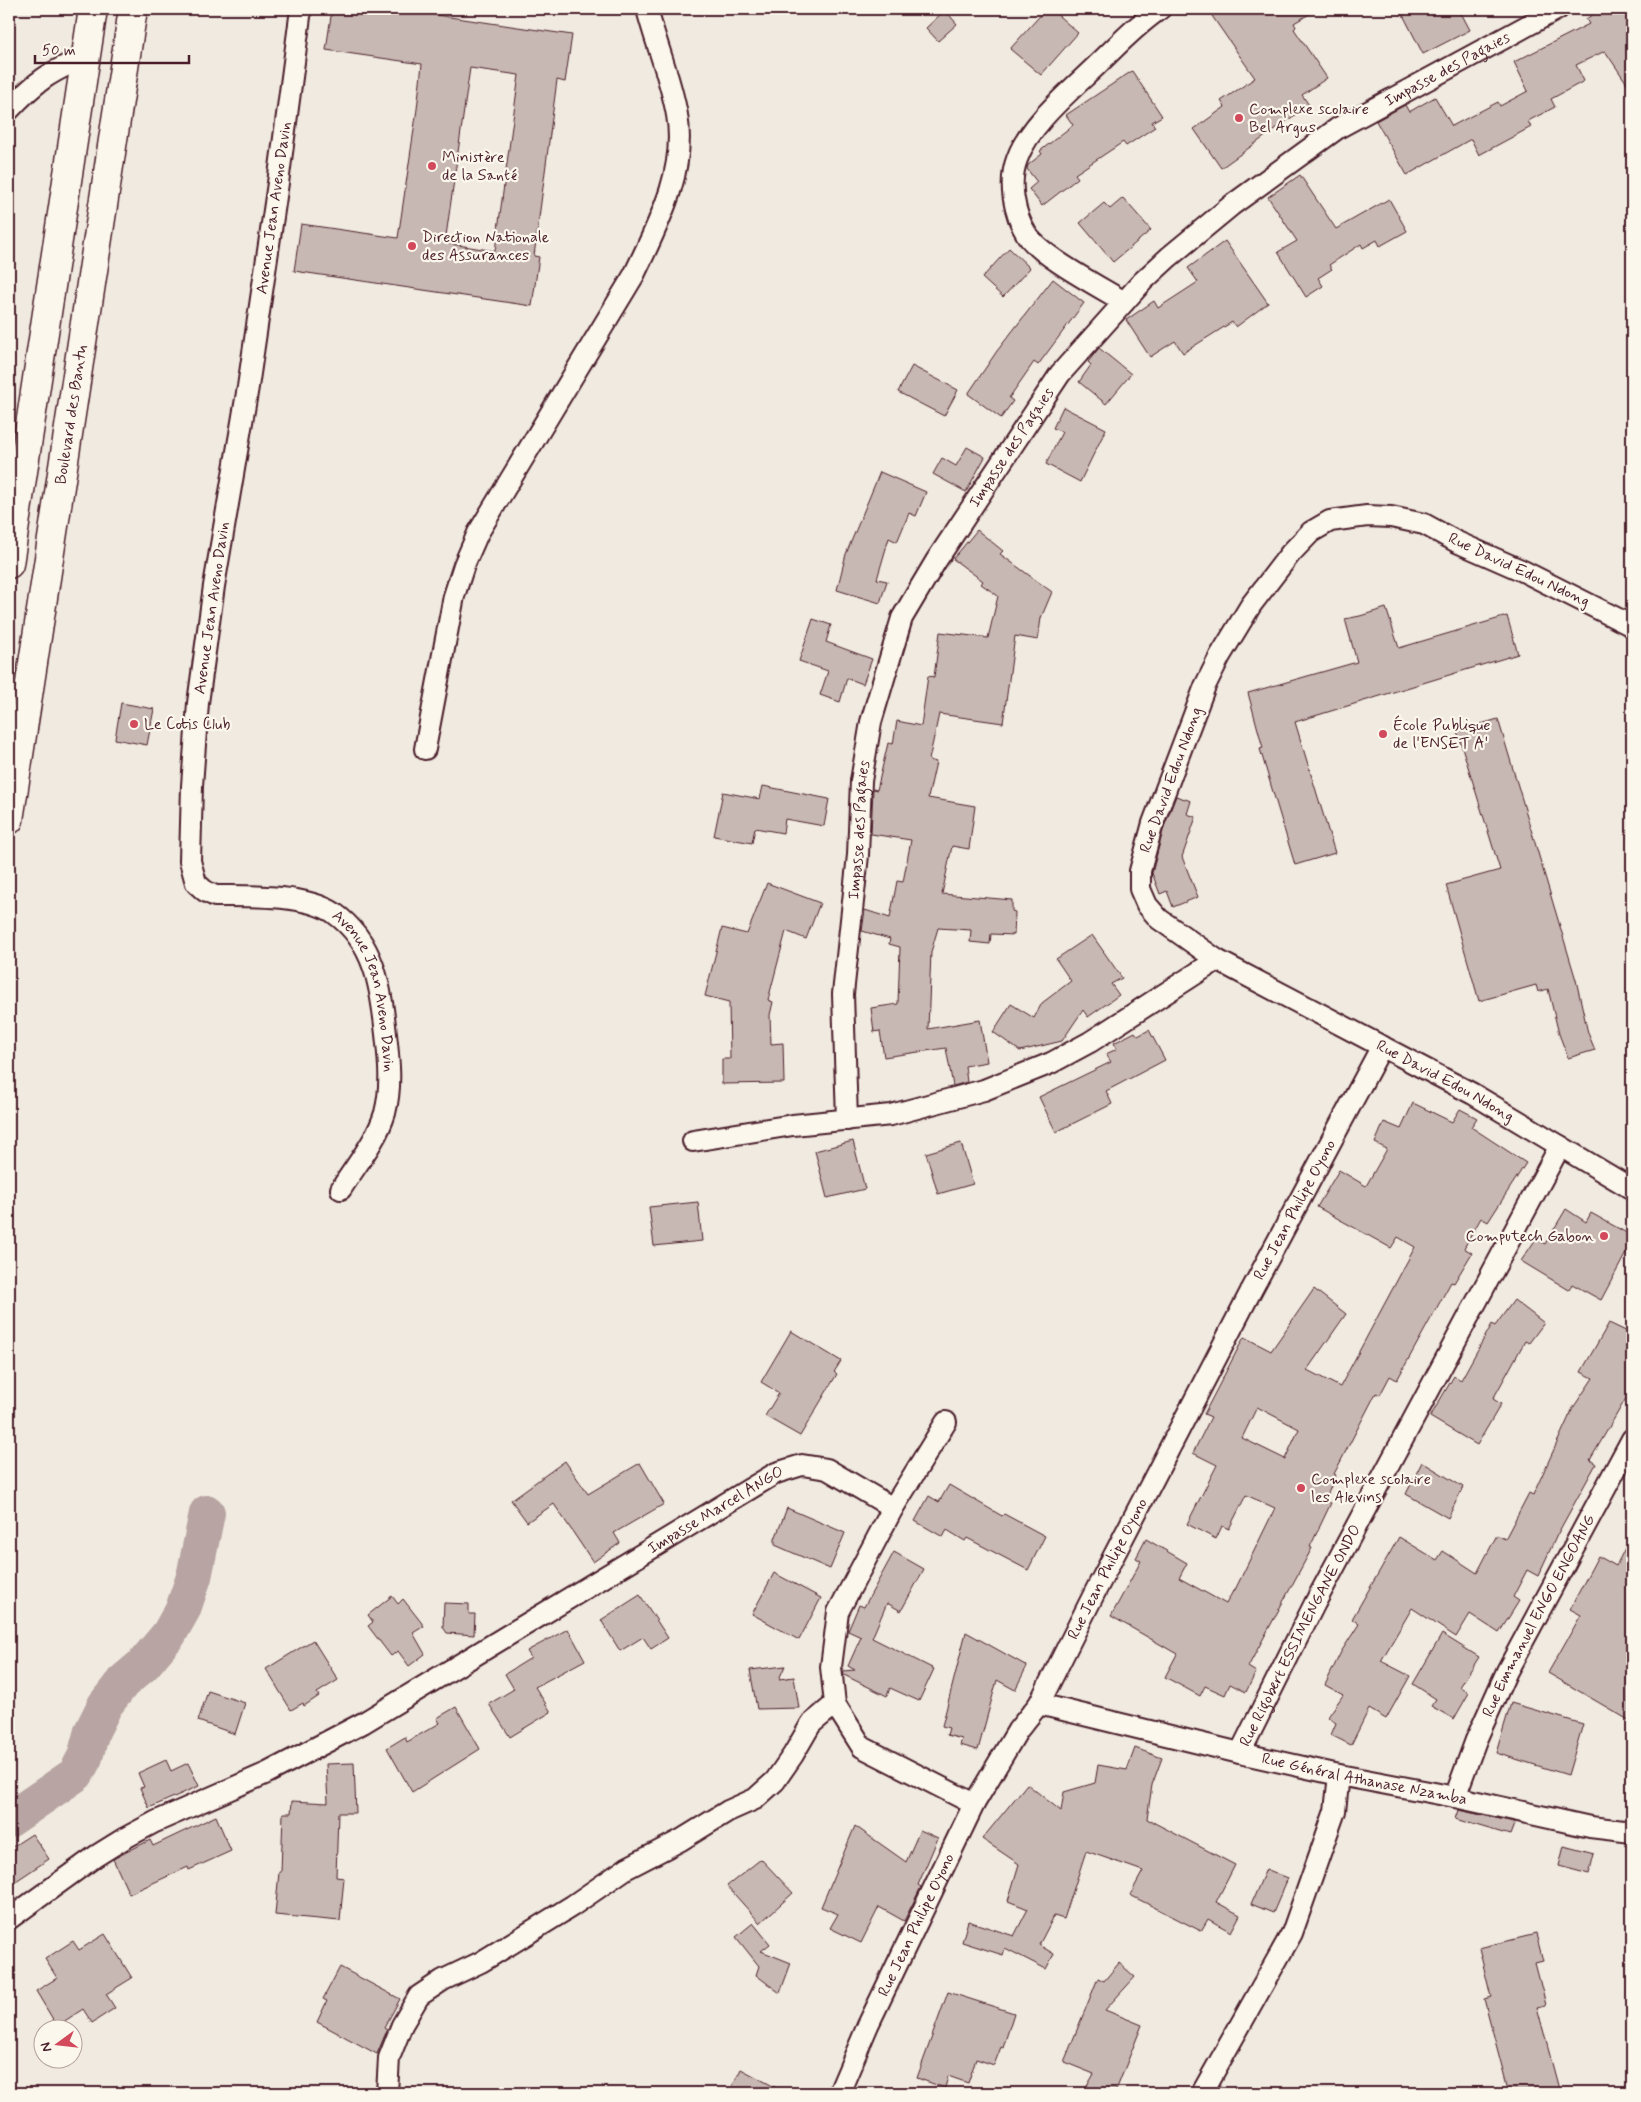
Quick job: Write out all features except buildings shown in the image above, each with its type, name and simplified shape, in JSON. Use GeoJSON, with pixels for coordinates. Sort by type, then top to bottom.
{"type":"FeatureCollection","features":[{"type":"Feature","properties":{"kind":"highway"},"geometry":{"type":"LineString","coordinates":[[9,564],[93,9]]}},
{"type":"Feature","properties":{"kind":"highway","name":"Boulevard des Bantu"},"geometry":{"type":"LineString","coordinates":[[9,820],[133,9]]}},
{"type":"Feature","properties":{"kind":"street","name":"Avenue Jean Aveno Davin"},"geometry":{"type":"LineString","coordinates":[[302,9],[248,387],[219,559],[198,703],[190,861],[196,883],[204,891],[214,896],[287,899],[314,904],[333,912],[352,929],[371,959],[383,996],[391,1073],[389,1093],[384,1115],[375,1135],[341,1188]]}},
{"type":"Feature","properties":{"kind":"street"},"geometry":{"type":"LineString","coordinates":[[425,749],[454,596],[474,541],[518,464],[634,275],[654,232],[670,190],[679,152],[678,117],[647,9]]}},
{"type":"Feature","properties":{"kind":"street"},"geometry":{"type":"LineString","coordinates":[[1124,302],[1066,267],[1028,236],[1017,214],[1012,189],[1016,159],[1033,130],[1048,112],[1118,45],[1160,9]]}},
{"type":"Feature","properties":{"kind":"street","name":"Impasse des Pagaies"},"geometry":{"type":"LineString","coordinates":[[847,1120],[843,1050],[843,994],[858,855],[861,781],[871,722],[899,626],[936,561],[1060,374],[1124,302],[1169,257],[1232,205],[1338,128],[1558,9]]}},
{"type":"Feature","properties":{"kind":"street"},"geometry":{"type":"LineString","coordinates":[[9,110],[32,85],[43,77],[56,69],[87,56]]}},
{"type":"Feature","properties":{"kind":"street","name":"Rue David Edou Ndong"},"geometry":{"type":"LineString","coordinates":[[1632,626],[1523,571],[1456,542],[1424,524],[1391,517],[1367,516],[1348,517],[1330,521],[1311,532],[1290,554],[1251,605],[1216,664],[1205,686],[1143,856],[1140,889],[1147,905],[1159,919],[1217,960],[1473,1094],[1632,1189]]}},
{"type":"Feature","properties":{"kind":"street"},"geometry":{"type":"LineString","coordinates":[[693,1142],[776,1128],[891,1115],[984,1090],[1023,1076],[1090,1042],[1217,960]]}},
{"type":"Feature","properties":{"kind":"street","name":"Rue Jean Philipe Oyono"},"geometry":{"type":"LineString","coordinates":[[839,2093],[868,2025],[974,1804],[1018,1730],[1038,1704],[1094,1592],[1251,1291],[1382,1046]]}},
{"type":"Feature","properties":{"kind":"street","name":"Rue Rigobert ESSIMENGANE ONDO"},"geometry":{"type":"LineString","coordinates":[[1240,1753],[1315,1603],[1560,1146]]}},
{"type":"Feature","properties":{"kind":"street"},"geometry":{"type":"LineString","coordinates":[[946,1422],[893,1508],[838,1612],[831,1667],[835,1704],[862,1747],[974,1804]]}},
{"type":"Feature","properties":{"kind":"street","name":"Rue Emmanuel ENGO ENGOANG"},"geometry":{"type":"LineString","coordinates":[[1455,1797],[1476,1740],[1507,1672],[1632,1439]]}},
{"type":"Feature","properties":{"kind":"street","name":"Impasse Marcel ANGO"},"geometry":{"type":"LineString","coordinates":[[9,1919],[89,1861],[125,1838],[155,1822],[267,1773],[363,1723],[776,1473],[802,1465],[827,1469],[893,1508]]}},
{"type":"Feature","properties":{"kind":"street"},"geometry":{"type":"LineString","coordinates":[[387,2093],[389,2058],[402,2025],[419,1996],[442,1980],[482,1962],[539,1927],[627,1868],[681,1840],[728,1811],[755,1799],[774,1782],[811,1724],[835,1704]]}},
{"type":"Feature","properties":{"kind":"street","name":"Rue Général Athanase Nzamba"},"geometry":{"type":"LineString","coordinates":[[1038,1704],[1340,1775],[1455,1797],[1590,1827],[1632,1832]]}},
{"type":"Feature","properties":{"kind":"street"},"geometry":{"type":"LineString","coordinates":[[1202,2093],[1292,1932],[1335,1811],[1340,1775]]}},
{"type":"Feature","properties":{"kind":"waterway"},"geometry":{"type":"LineString","coordinates":[[9,1820],[76,1774],[85,1757],[92,1731],[105,1705],[123,1682],[143,1665],[169,1634],[183,1609],[194,1577],[207,1513]]}},
{"type":"Feature","properties":{"kind":"place","name":"Complexe scolaire Bel Argus"},"geometry":{"type":"Point","coordinates":[1239,118]}},
{"type":"Feature","properties":{"kind":"place","name":"Ministère de la Santé"},"geometry":{"type":"Point","coordinates":[432,166]}},
{"type":"Feature","properties":{"kind":"place","name":"Direction Nationale des Assurances"},"geometry":{"type":"Point","coordinates":[412,246]}},
{"type":"Feature","properties":{"kind":"place","name":"Le Cotis Club"},"geometry":{"type":"Point","coordinates":[134,724]}},
{"type":"Feature","properties":{"kind":"place","name":"École Publique de l'ENSET A'"},"geometry":{"type":"Point","coordinates":[1383,734]}},
{"type":"Feature","properties":{"kind":"place","name":"Computech Gabon"},"geometry":{"type":"Point","coordinates":[1604,1236]}},
{"type":"Feature","properties":{"kind":"place","name":"Complexe scolaire les Alevins"},"geometry":{"type":"Point","coordinates":[1301,1488]}}]}
